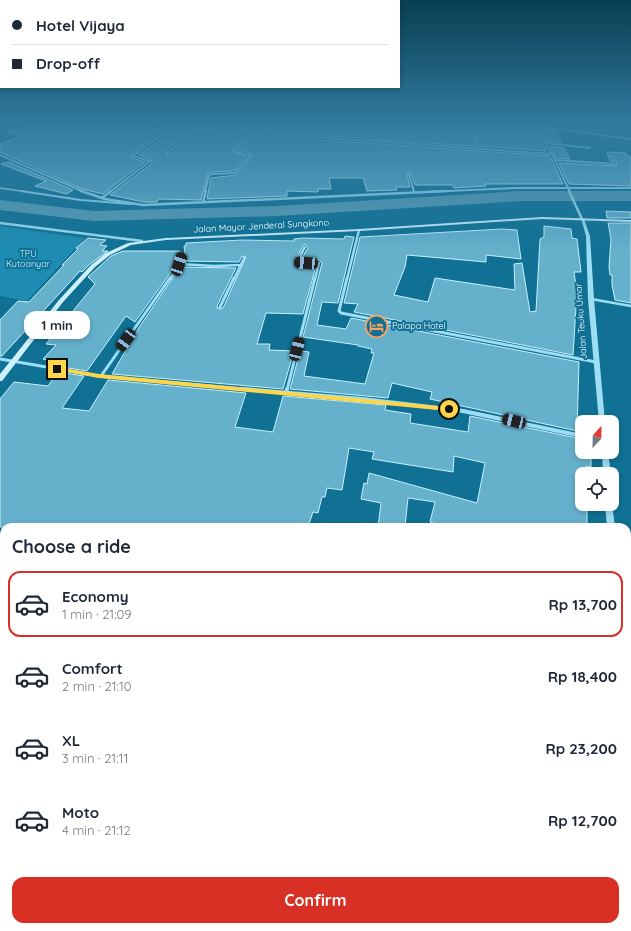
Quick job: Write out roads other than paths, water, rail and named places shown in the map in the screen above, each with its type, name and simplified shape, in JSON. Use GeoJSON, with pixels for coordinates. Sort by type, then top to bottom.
{"type":"FeatureCollection","features":[{"type":"Feature","properties":{"kind":"main road","name":"Jalan Mayor Jenderal Sungkono"},"geometry":{"type":"LineString","coordinates":[[0,379],[61,300],[93,266],[114,250],[142,242],[542,218],[631,221]]}},
{"type":"Feature","properties":{"kind":"street"},"geometry":{"type":"LineString","coordinates":[[25,166],[81,192],[133,204],[414,192],[631,188]]}},
{"type":"Feature","properties":{"kind":"street"},"geometry":{"type":"LineString","coordinates":[[102,198],[143,166]]}},
{"type":"Feature","properties":{"kind":"street"},"geometry":{"type":"LineString","coordinates":[[203,202],[208,176],[212,174],[235,173],[241,166]]}},
{"type":"Feature","properties":{"kind":"street"},"geometry":{"type":"LineString","coordinates":[[557,166],[582,219]]}},
{"type":"Feature","properties":{"kind":"street"},"geometry":{"type":"LineString","coordinates":[[409,174],[414,192]]}},
{"type":"Feature","properties":{"kind":"street","name":"Jalan Teuku Umar"},"geometry":{"type":"LineString","coordinates":[[582,219],[588,236],[591,299],[601,415]]}},
{"type":"Feature","properties":{"kind":"street"},"geometry":{"type":"LineString","coordinates":[[0,223],[142,242]]}},
{"type":"Feature","properties":{"kind":"street"},"geometry":{"type":"LineString","coordinates":[[359,230],[339,311],[341,313],[596,362]]}},
{"type":"Feature","properties":{"kind":"street"},"geometry":{"type":"LineString","coordinates":[[286,393],[319,263],[297,262],[305,247]]}},
{"type":"Feature","properties":{"kind":"street"},"geometry":{"type":"LineString","coordinates":[[101,376],[165,287],[179,264],[182,253]]}},
{"type":"Feature","properties":{"kind":"street"},"geometry":{"type":"LineString","coordinates":[[220,307],[244,258]]}},
{"type":"Feature","properties":{"kind":"street"},"geometry":{"type":"LineString","coordinates":[[179,264],[214,266],[241,265]]}},
{"type":"Feature","properties":{"kind":"street"},"geometry":{"type":"LineString","coordinates":[[0,359],[101,376],[363,399],[478,413],[575,434]]}},
{"type":"Feature","properties":{"kind":"street"},"geometry":{"type":"LineString","coordinates":[[610,511],[611,523]]}},
{"type":"Feature","properties":{"kind":"lane"},"geometry":{"type":"LineString","coordinates":[[0,188],[81,200],[133,204]]}},
{"type":"Feature","properties":{"kind":"lane"},"geometry":{"type":"LineString","coordinates":[[591,299],[631,306]]}},
{"type":"Feature","properties":{"kind":"waterway"},"geometry":{"type":"LineString","coordinates":[[0,205],[94,216],[277,211],[522,196],[631,196]]}},
{"type":"Feature","properties":{"kind":"place","name":"Palapa Hotel"},"geometry":{"type":"Point","coordinates":[376,326]}},
{"type":"Feature","properties":{"kind":"park label","name":"TPU Kutoanyar"},"geometry":{"type":"Point","coordinates":[28,260]}}]}
